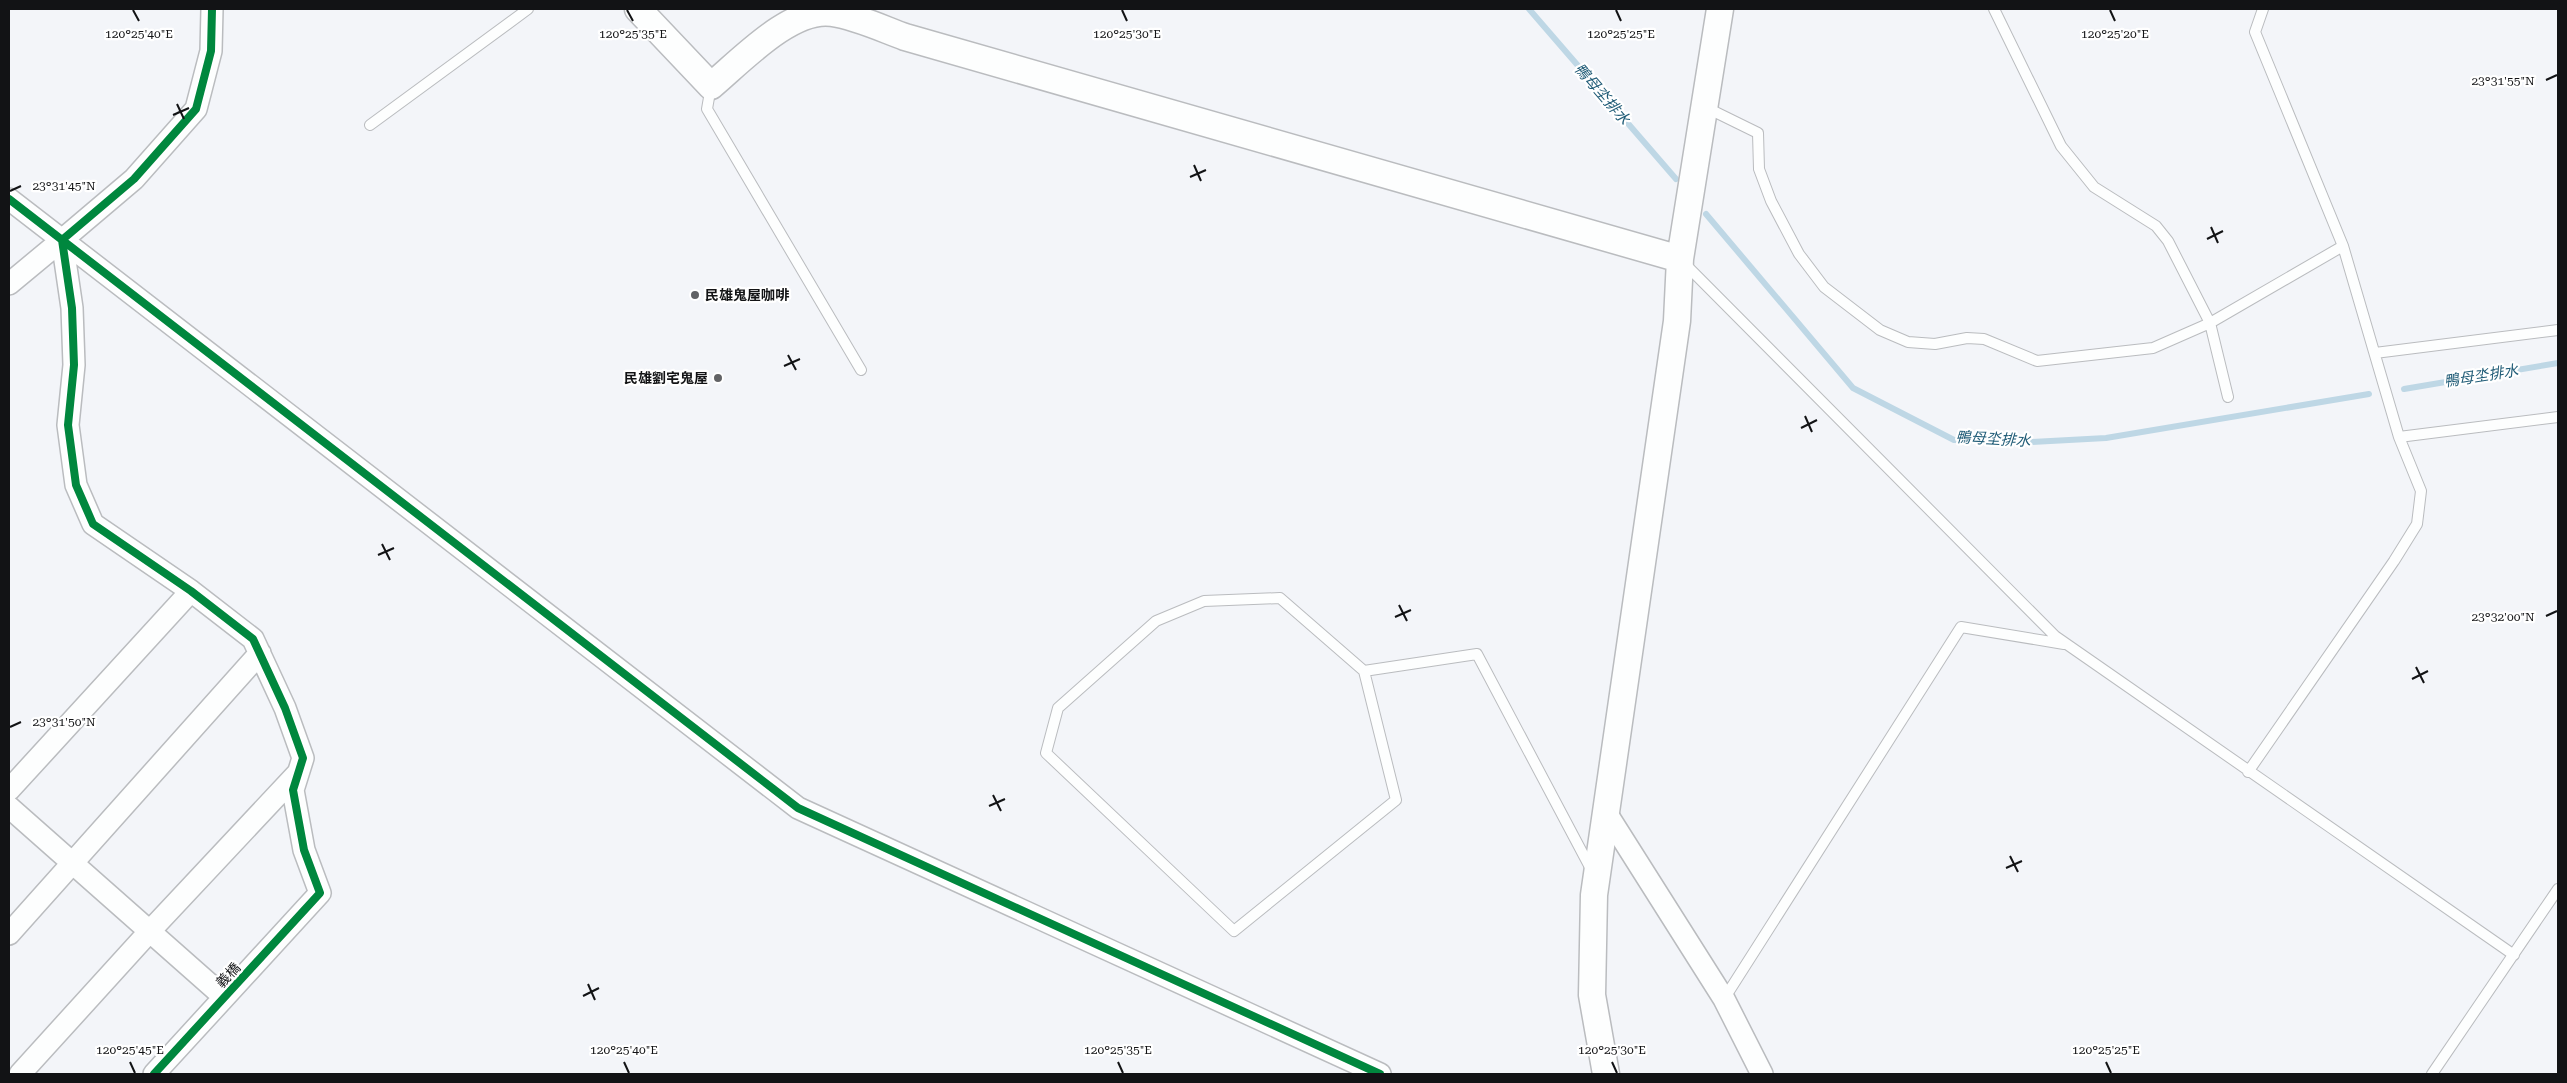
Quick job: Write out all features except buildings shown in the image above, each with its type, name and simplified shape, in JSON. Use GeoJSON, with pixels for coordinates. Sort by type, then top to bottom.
{"type":"FeatureCollection","features":[{"type":"Feature","properties":{"kind":"street"},"geometry":{"type":"LineString","coordinates":[[9,284],[134,179],[196,109],[211,51],[212,9]]}},
{"type":"Feature","properties":{"kind":"street"},"geometry":{"type":"LineString","coordinates":[[638,9],[711,86],[783,26],[809,15],[832,13],[905,37],[1680,259]]}},
{"type":"Feature","properties":{"kind":"street"},"geometry":{"type":"LineString","coordinates":[[1606,1074],[1592,996],[1596,879],[1677,321],[1680,259],[1720,9]]}},
{"type":"Feature","properties":{"kind":"street"},"geometry":{"type":"LineString","coordinates":[[9,199],[798,808],[1380,1074]]}},
{"type":"Feature","properties":{"kind":"street"},"geometry":{"type":"LineString","coordinates":[[20,1074],[149,932],[299,772],[303,758],[285,708],[254,639],[191,590],[93,524],[76,486],[68,424],[74,365],[72,308],[62,240]]}},
{"type":"Feature","properties":{"kind":"street"},"geometry":{"type":"LineString","coordinates":[[9,790],[191,590]]}},
{"type":"Feature","properties":{"kind":"street"},"geometry":{"type":"LineString","coordinates":[[9,934],[260,653]]}},
{"type":"Feature","properties":{"kind":"street","name":"義橋"},"geometry":{"type":"LineString","coordinates":[[154,1074],[320,893],[304,850],[293,790],[299,772]]}},
{"type":"Feature","properties":{"kind":"street"},"geometry":{"type":"LineString","coordinates":[[9,807],[224,997]]}},
{"type":"Feature","properties":{"kind":"street"},"geometry":{"type":"LineString","coordinates":[[1605,811],[1724,999],[1762,1074]]}},
{"type":"Feature","properties":{"kind":"lane"},"geometry":{"type":"LineString","coordinates":[[370,125],[528,9]]}},
{"type":"Feature","properties":{"kind":"lane"},"geometry":{"type":"LineString","coordinates":[[1994,9],[2061,146],[2094,187],[2156,226],[2168,241],[2210,323],[2228,397]]}},
{"type":"Feature","properties":{"kind":"lane"},"geometry":{"type":"LineString","coordinates":[[2248,772],[2394,561],[2417,524],[2421,491],[2399,437],[2344,246],[2254,32],[2263,9]]}},
{"type":"Feature","properties":{"kind":"lane"},"geometry":{"type":"LineString","coordinates":[[711,86],[707,109],[861,370]]}},
{"type":"Feature","properties":{"kind":"lane"},"geometry":{"type":"LineString","coordinates":[[1705,107],[1758,133],[1759,169],[1771,201],[1799,254],[1824,287],[1880,330],[1908,342],[1934,344],[1967,338],[1984,339],[2037,361],[2080,355],[2117,354],[2153,348],[2210,323],[2344,246]]}},
{"type":"Feature","properties":{"kind":"lane"},"geometry":{"type":"LineString","coordinates":[[1680,259],[2048,630],[2248,772],[2514,955]]}},
{"type":"Feature","properties":{"kind":"lane"},"geometry":{"type":"LineString","coordinates":[[2375,353],[2558,330]]}},
{"type":"Feature","properties":{"kind":"lane"},"geometry":{"type":"LineString","coordinates":[[2399,437],[2558,417]]}},
{"type":"Feature","properties":{"kind":"lane"},"geometry":{"type":"LineString","coordinates":[[1364,671],[1396,800],[1234,931],[1046,753],[1058,708],[1156,621],[1204,602],[1280,598],[1364,671],[1477,654],[1596,879]]}},
{"type":"Feature","properties":{"kind":"lane"},"geometry":{"type":"LineString","coordinates":[[1724,999],[1961,627],[2068,645]]}},
{"type":"Feature","properties":{"kind":"lane"},"geometry":{"type":"LineString","coordinates":[[2432,1074],[2558,889]]}},
{"type":"Feature","properties":{"kind":"waterway","name":"鴨母坔排水"},"geometry":{"type":"LineString","coordinates":[[1529,9],[1676,179]]}},
{"type":"Feature","properties":{"kind":"waterway","name":"鴨母坔排水"},"geometry":{"type":"LineString","coordinates":[[1706,214],[1853,388],[1954,440],[2031,442],[2106,438],[2369,394]]}},
{"type":"Feature","properties":{"kind":"waterway","name":"鴨母坔排水"},"geometry":{"type":"LineString","coordinates":[[2404,389],[2558,363]]}},
{"type":"Feature","properties":{"kind":"cycle path"},"geometry":{"type":"LineString","coordinates":[[154,1074],[320,893],[304,850],[293,790],[303,758],[285,708],[253,639],[191,591],[93,524],[76,485],[68,425],[74,365],[72,308],[62,240],[134,179],[196,109],[211,51],[212,9]]}},
{"type":"Feature","properties":{"kind":"cycle path"},"geometry":{"type":"LineString","coordinates":[[9,199],[798,808],[1380,1074]]}},
{"type":"Feature","properties":{"kind":"place","name":"民雄鬼屋咖啡"},"geometry":{"type":"Point","coordinates":[695,295]}},
{"type":"Feature","properties":{"kind":"place","name":"民雄劉宅鬼屋"},"geometry":{"type":"Point","coordinates":[718,378]}}]}
